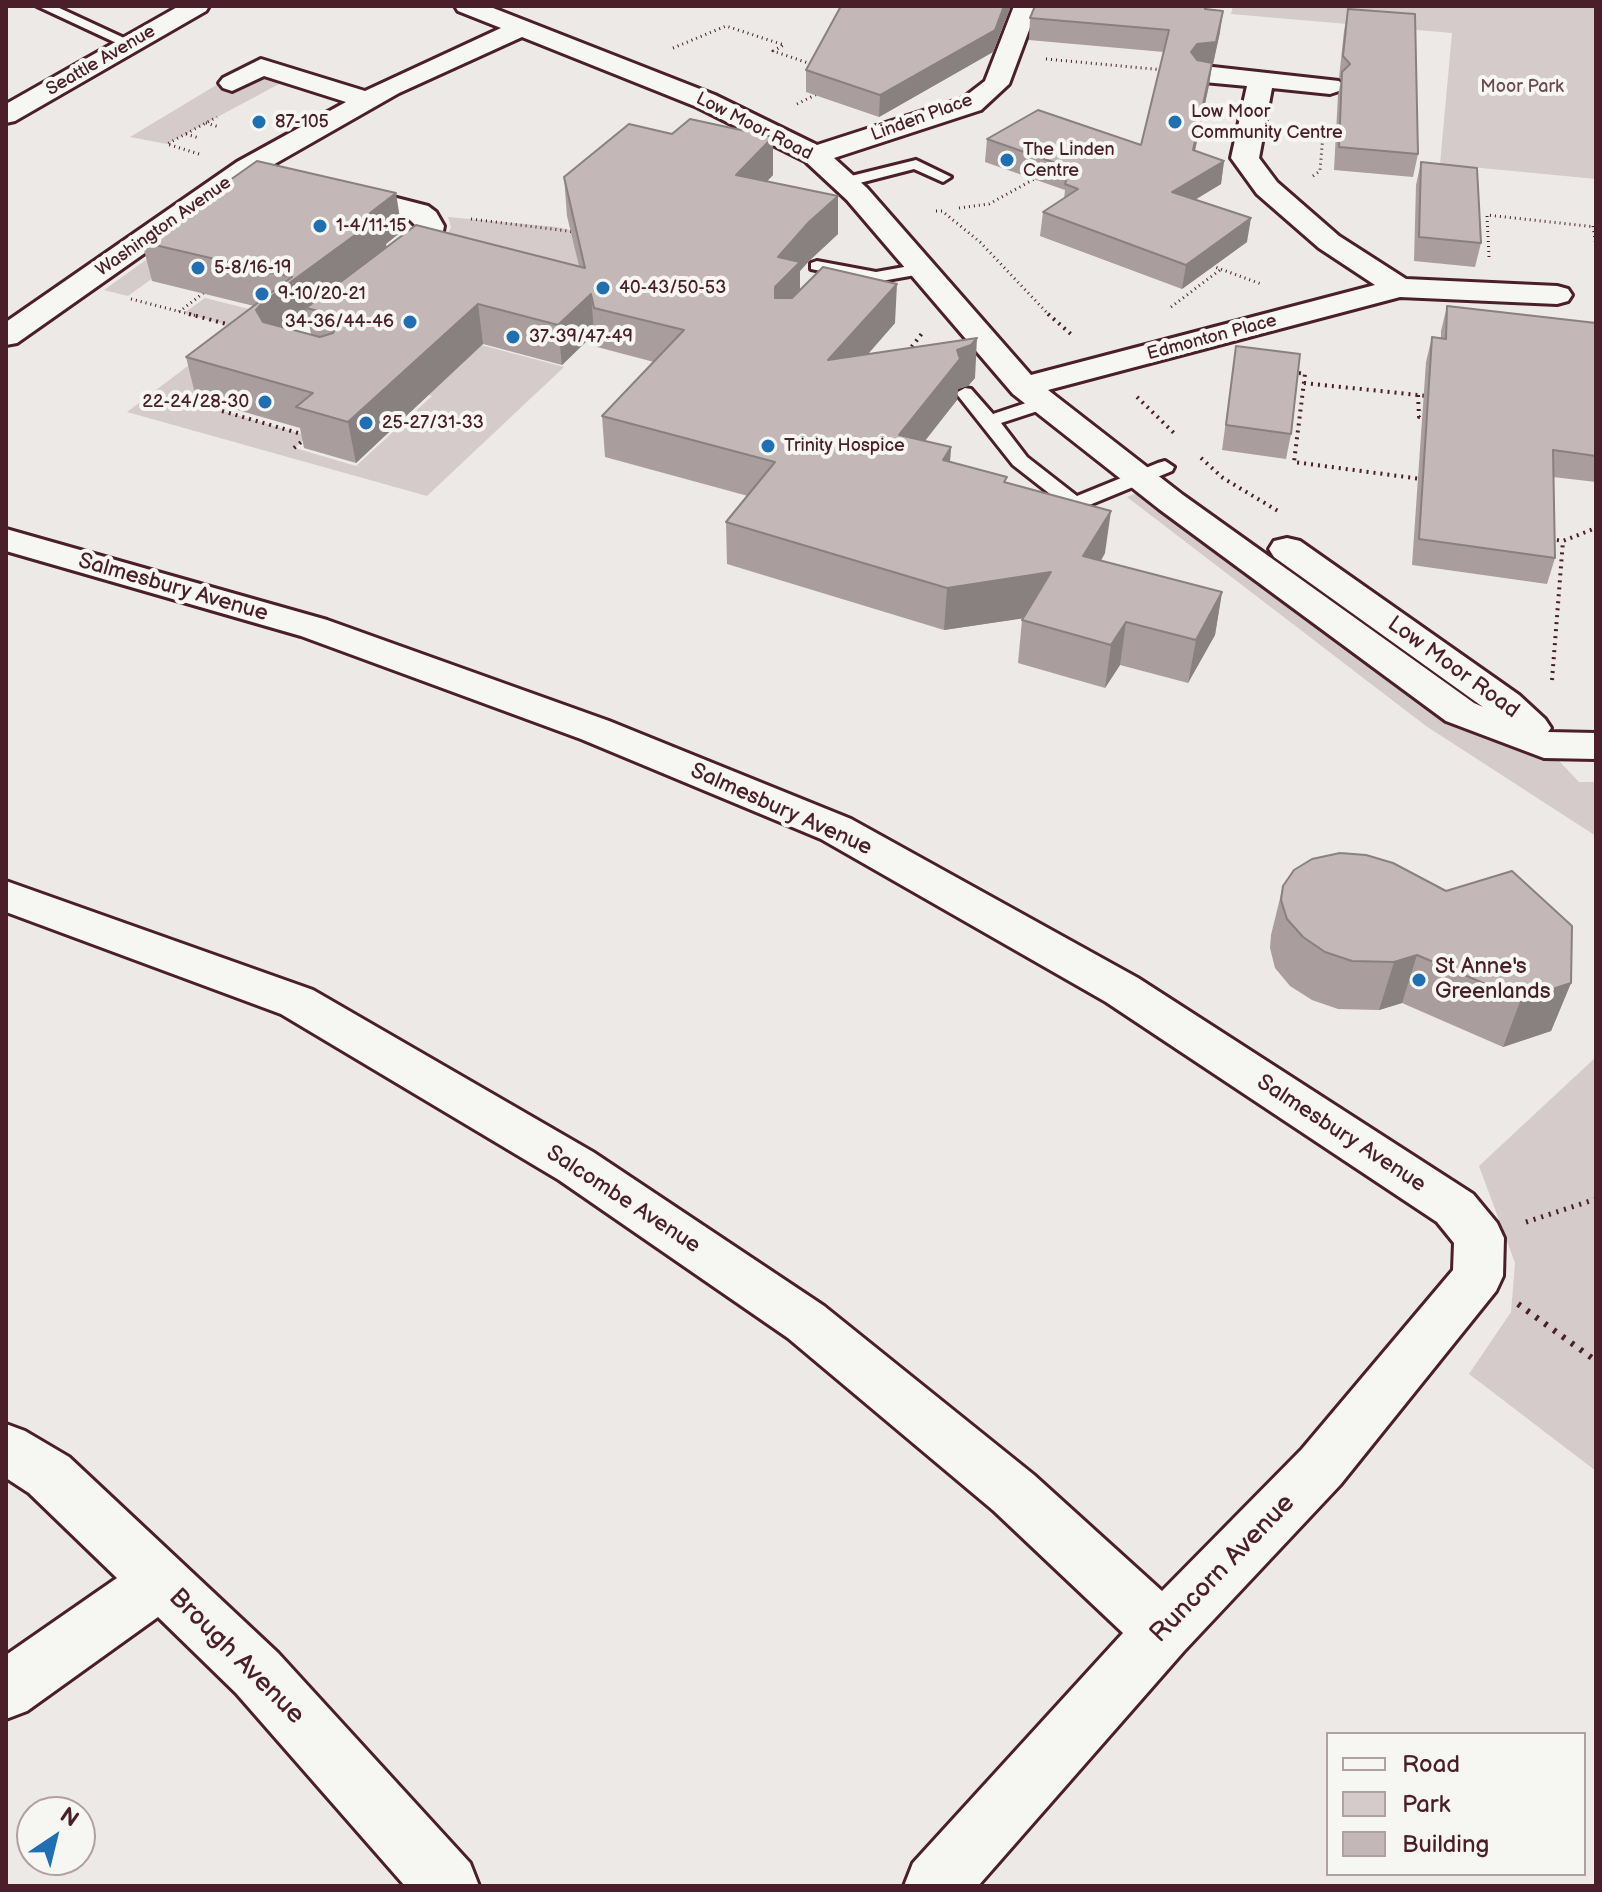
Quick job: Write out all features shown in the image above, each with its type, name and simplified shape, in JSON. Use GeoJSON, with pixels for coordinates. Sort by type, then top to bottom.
{"type":"FeatureCollection","features":[{"type":"Feature","properties":{"kind":"street","name":"Seattle Avenue"},"geometry":{"type":"LineString","coordinates":[[6,115],[197,6]]}},
{"type":"Feature","properties":{"kind":"street","name":"Low Moor Road"},"geometry":{"type":"LineString","coordinates":[[467,6],[624,68],[815,155],[872,211],[1034,395],[1084,434],[1152,472],[1460,712],[1490,727],[1544,745],[1596,746]]}},
{"type":"Feature","properties":{"kind":"street","name":"Linden Place"},"geometry":{"type":"LineString","coordinates":[[815,155],[972,104],[996,84],[1026,6]]}},
{"type":"Feature","properties":{"kind":"street","name":"Washington Avenue"},"geometry":{"type":"LineString","coordinates":[[6,336],[247,168],[368,100],[521,28]]}},
{"type":"Feature","properties":{"kind":"street"},"geometry":{"type":"LineString","coordinates":[[232,83],[261,67],[368,100]]}},
{"type":"Feature","properties":{"kind":"street"},"geometry":{"type":"LineString","coordinates":[[1204,74],[1259,90],[1330,86]]}},
{"type":"Feature","properties":{"kind":"street"},"geometry":{"type":"LineString","coordinates":[[1259,90],[1245,158],[1267,188],[1329,242],[1399,288]]}},
{"type":"Feature","properties":{"kind":"street"},"geometry":{"type":"LineString","coordinates":[[247,168],[406,208],[426,218],[430,226],[428,236],[419,248],[289,347]]}},
{"type":"Feature","properties":{"kind":"street","name":"Edmonton Place"},"geometry":{"type":"LineString","coordinates":[[1034,395],[1108,365],[1399,288],[1557,295]]}},
{"type":"Feature","properties":{"kind":"street"},"geometry":{"type":"LineString","coordinates":[[251,343],[289,347],[327,364]]}},
{"type":"Feature","properties":{"kind":"street","name":"Salmesbury Avenue"},"geometry":{"type":"LineString","coordinates":[[6,540],[314,628],[595,730],[836,829],[1122,990],[1455,1208],[1479,1257]]}},
{"type":"Feature","properties":{"kind":"street","name":"Salcombe Avenue"},"geometry":{"type":"LineString","coordinates":[[6,896],[297,1002],[576,1166],[806,1322],[1014,1493],[1163,1631]]}},
{"type":"Feature","properties":{"kind":"street","name":"Runcorn Avenue"},"geometry":{"type":"LineString","coordinates":[[936,1886],[1163,1631],[1321,1467],[1479,1257]]}},
{"type":"Feature","properties":{"kind":"street","name":"Brough Avenue"},"geometry":{"type":"LineString","coordinates":[[6,1448],[49,1475],[257,1673],[447,1886]]}},
{"type":"Feature","properties":{"kind":"street"},"geometry":{"type":"LineString","coordinates":[[6,1690],[160,1582]]}},
{"type":"Feature","properties":{"kind":"lane"},"geometry":{"type":"LineString","coordinates":[[44,6],[130,44]]}},
{"type":"Feature","properties":{"kind":"lane"},"geometry":{"type":"LineString","coordinates":[[844,182],[916,164],[943,177]]}},
{"type":"Feature","properties":{"kind":"lane"},"geometry":{"type":"LineString","coordinates":[[817,266],[837,277],[876,277],[921,269]]}},
{"type":"Feature","properties":{"kind":"lane"},"geometry":{"type":"LineString","coordinates":[[965,393],[1020,461],[1075,504],[1152,472]]}},
{"type":"Feature","properties":{"kind":"lane"},"geometry":{"type":"LineString","coordinates":[[990,421],[1034,395]]}},
{"type":"Feature","properties":{"kind":"path"},"geometry":{"type":"LineString","coordinates":[[624,68],[726,26],[784,45],[773,51],[824,69]]}},
{"type":"Feature","properties":{"kind":"path"},"geometry":{"type":"LineString","coordinates":[[1007,56],[1204,74]]}},
{"type":"Feature","properties":{"kind":"path"},"geometry":{"type":"LineString","coordinates":[[247,168],[167,144],[292,77]]}},
{"type":"Feature","properties":{"kind":"path"},"geometry":{"type":"LineString","coordinates":[[1259,90],[1325,109],[1320,171],[1283,202]]}},
{"type":"Feature","properties":{"kind":"path"},"geometry":{"type":"LineString","coordinates":[[743,124],[823,91]]}},
{"type":"Feature","properties":{"kind":"path"},"geometry":{"type":"LineString","coordinates":[[205,123],[219,127]]}},
{"type":"Feature","properties":{"kind":"path"},"geometry":{"type":"LineString","coordinates":[[185,134],[199,138]]}},
{"type":"Feature","properties":{"kind":"path"},"geometry":{"type":"LineString","coordinates":[[872,211],[942,211],[989,204],[1039,176]]}},
{"type":"Feature","properties":{"kind":"path"},"geometry":{"type":"LineString","coordinates":[[942,211],[980,242],[1037,305],[1108,365]]}},
{"type":"Feature","properties":{"kind":"path"},"geometry":{"type":"LineString","coordinates":[[1491,291],[1487,215],[1595,226],[1596,246]]}},
{"type":"Feature","properties":{"kind":"path"},"geometry":{"type":"LineString","coordinates":[[426,218],[515,223],[583,233]]}},
{"type":"Feature","properties":{"kind":"path"},"geometry":{"type":"LineString","coordinates":[[1207,264],[1329,308]]}},
{"type":"Feature","properties":{"kind":"path"},"geometry":{"type":"LineString","coordinates":[[178,312],[212,287]]}},
{"type":"Feature","properties":{"kind":"path"},"geometry":{"type":"LineString","coordinates":[[127,298],[289,347]]}},
{"type":"Feature","properties":{"kind":"path"},"geometry":{"type":"LineString","coordinates":[[915,324],[927,327],[910,349],[920,360]]}},
{"type":"Feature","properties":{"kind":"path"},"geometry":{"type":"LineString","coordinates":[[1291,372],[1305,374],[1294,462],[1423,479]]}},
{"type":"Feature","properties":{"kind":"path"},"geometry":{"type":"LineString","coordinates":[[1304,383],[1433,397]]}},
{"type":"Feature","properties":{"kind":"path"},"geometry":{"type":"LineString","coordinates":[[204,385],[184,400],[308,436],[294,448]]}},
{"type":"Feature","properties":{"kind":"path"},"geometry":{"type":"LineString","coordinates":[[1418,395],[1419,417],[1433,419]]}},
{"type":"Feature","properties":{"kind":"path"},"geometry":{"type":"LineString","coordinates":[[1547,539],[1563,541],[1596,528]]}},
{"type":"Feature","properties":{"kind":"path"},"geometry":{"type":"LineString","coordinates":[[1552,680],[1563,541]]}},
{"type":"Feature","properties":{"kind":"path"},"geometry":{"type":"LineString","coordinates":[[1596,1199],[1479,1257],[1596,1361]]}},
{"type":"Feature","properties":{"kind":"green space","name":"Moor Park"},"geometry":{"type":"Polygon","coordinates":[[[1233,6],[1596,6],[1596,179],[1440,164],[1452,33],[1231,14],[1233,6]]]}},
{"type":"Feature","properties":{"kind":"green space"},"geometry":{"type":"Polygon","coordinates":[[[273,71],[292,77],[167,144],[130,137],[223,81],[243,86],[273,71]]]}},
{"type":"Feature","properties":{"kind":"green space"},"geometry":{"type":"Polygon","coordinates":[[[448,217],[557,227],[621,242],[536,322],[442,246],[451,227],[448,217]]]}},
{"type":"Feature","properties":{"kind":"green space"},"geometry":{"type":"Polygon","coordinates":[[[203,219],[227,225],[128,296],[104,290],[203,219]]]}},
{"type":"Feature","properties":{"kind":"green space"},"geometry":{"type":"Polygon","coordinates":[[[205,298],[277,316],[230,351],[432,332],[564,367],[427,496],[127,412],[238,328],[184,313],[205,298]],[[213,377],[185,400],[308,436],[295,448],[356,466],[432,396],[374,380],[213,377]]]}},
{"type":"Feature","properties":{"kind":"green space"},"geometry":{"type":"Polygon","coordinates":[[[1152,487],[1460,712],[1544,745],[1579,782],[1596,782],[1596,836],[1426,726],[1127,497],[1152,487]]]}},
{"type":"Feature","properties":{"kind":"green space"},"geometry":{"type":"Polygon","coordinates":[[[1596,1057],[1596,1471],[1469,1374],[1511,1312],[1515,1263],[1479,1166],[1596,1057]]]}},
{"type":"Feature","properties":{"kind":"building"},"geometry":{"type":"Polygon","coordinates":[[[841,6],[1004,6],[995,30],[880,95],[806,70],[841,6]]]}},
{"type":"Feature","properties":{"kind":"building"},"geometry":{"type":"Polygon","coordinates":[[[1035,6],[1205,6],[1205,9],[1223,11],[1216,42],[1197,44],[1191,52],[1197,60],[1212,63],[1193,150],[1224,161],[1172,192],[1251,218],[1186,265],[1043,212],[1078,189],[1065,184],[1070,168],[987,139],[1038,110],[1141,145],[1169,30],[1030,18],[1035,6]]]}},
{"type":"Feature","properties":{"kind":"building"},"geometry":{"type":"Polygon","coordinates":[[[1348,9],[1415,14],[1418,154],[1339,147],[1342,72],[1350,64],[1343,56],[1348,9]]]}},
{"type":"Feature","properties":{"kind":"building"},"geometry":{"type":"Polygon","coordinates":[[[690,119],[773,137],[736,175],[838,196],[809,222],[778,257],[800,262],[775,287],[775,298],[792,298],[823,267],[897,284],[828,360],[977,338],[971,345],[957,350],[960,359],[899,435],[951,447],[943,460],[1007,477],[1004,482],[1111,511],[1083,556],[1222,592],[1196,640],[1126,622],[1111,645],[1022,620],[1051,572],[947,588],[726,522],[775,462],[602,416],[684,330],[594,308],[591,294],[558,325],[478,304],[348,422],[296,407],[313,393],[186,357],[292,277],[142,242],[257,161],[396,193],[370,213],[381,216],[256,310],[263,322],[320,337],[333,333],[338,322],[331,314],[306,308],[416,225],[585,268],[564,177],[629,124],[672,134],[690,119]]]}},
{"type":"Feature","properties":{"kind":"building"},"geometry":{"type":"Polygon","coordinates":[[[1421,162],[1477,168],[1481,243],[1419,237],[1421,162]]]}},
{"type":"Feature","properties":{"kind":"building"},"geometry":{"type":"Polygon","coordinates":[[[1447,306],[1596,323],[1596,456],[1553,450],[1555,558],[1419,539],[1432,337],[1446,339],[1447,306]]]}},
{"type":"Feature","properties":{"kind":"building"},"geometry":{"type":"Polygon","coordinates":[[[1236,346],[1300,354],[1291,434],[1226,425],[1236,346]]]}},
{"type":"Feature","properties":{"kind":"building"},"geometry":{"type":"Polygon","coordinates":[[[1340,853],[1366,855],[1393,863],[1446,891],[1512,871],[1572,926],[1571,983],[1521,999],[1417,955],[1394,962],[1352,961],[1325,952],[1303,937],[1287,919],[1281,900],[1283,886],[1294,870],[1312,859],[1340,853]]]}},
{"type":"Feature","properties":{"kind":"place","name":"87-105"},"geometry":{"type":"Point","coordinates":[259,122]}},
{"type":"Feature","properties":{"kind":"place","name":"Low Moor Community Centre"},"geometry":{"type":"Point","coordinates":[1175,122]}},
{"type":"Feature","properties":{"kind":"place","name":"The Linden Centre"},"geometry":{"type":"Point","coordinates":[1007,160]}},
{"type":"Feature","properties":{"kind":"place","name":"1-4/11-15"},"geometry":{"type":"Point","coordinates":[320,226]}},
{"type":"Feature","properties":{"kind":"place","name":"5-8/16-19"},"geometry":{"type":"Point","coordinates":[198,268]}},
{"type":"Feature","properties":{"kind":"place","name":"40-43/50-53"},"geometry":{"type":"Point","coordinates":[603,288]}},
{"type":"Feature","properties":{"kind":"place","name":"9-10/20-21"},"geometry":{"type":"Point","coordinates":[262,294]}},
{"type":"Feature","properties":{"kind":"place","name":"34-36/44-46"},"geometry":{"type":"Point","coordinates":[410,322]}},
{"type":"Feature","properties":{"kind":"place","name":"37-39/47-49"},"geometry":{"type":"Point","coordinates":[513,337]}},
{"type":"Feature","properties":{"kind":"place","name":"22-24/28-30"},"geometry":{"type":"Point","coordinates":[265,402]}},
{"type":"Feature","properties":{"kind":"place","name":"25-27/31-33"},"geometry":{"type":"Point","coordinates":[366,423]}},
{"type":"Feature","properties":{"kind":"place","name":"Trinity Hospice"},"geometry":{"type":"Point","coordinates":[768,446]}},
{"type":"Feature","properties":{"kind":"place","name":"St Anne's Greenlands"},"geometry":{"type":"Point","coordinates":[1419,980]}}]}
